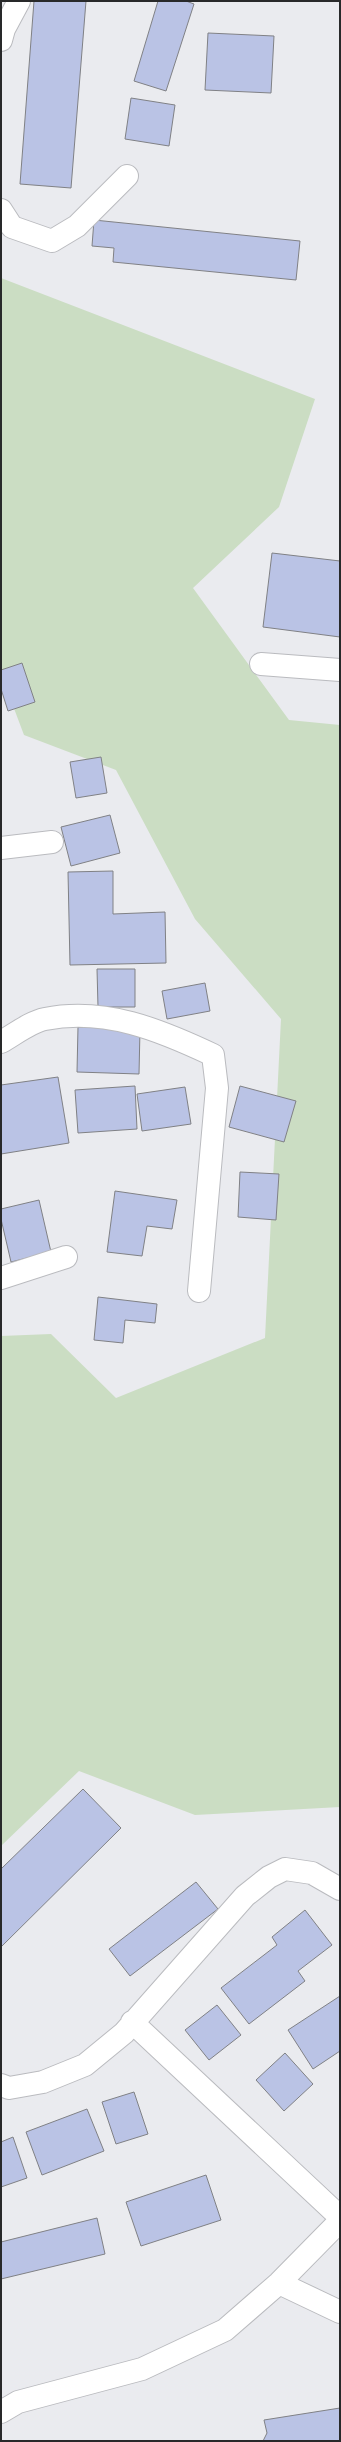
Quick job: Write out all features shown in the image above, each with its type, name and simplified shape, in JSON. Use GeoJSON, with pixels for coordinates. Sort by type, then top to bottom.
{"type":"FeatureCollection","features":[{"type":"Feature","properties":{"kind":"street"},"geometry":{"type":"LineString","coordinates":[[1,40],[19,1]]}},
{"type":"Feature","properties":{"kind":"street"},"geometry":{"type":"LineString","coordinates":[[1,210],[12,227],[52,241],[77,226],[127,176]]}},
{"type":"Feature","properties":{"kind":"street"},"geometry":{"type":"LineString","coordinates":[[261,664],[340,670]]}},
{"type":"Feature","properties":{"kind":"street"},"geometry":{"type":"LineString","coordinates":[[1,848],[52,842]]}},
{"type":"Feature","properties":{"kind":"street"},"geometry":{"type":"LineString","coordinates":[[1,1042],[43,1020],[76,1016],[131,1022],[159,1030],[213,1055],[217,1088],[199,1291]]}},
{"type":"Feature","properties":{"kind":"street"},"geometry":{"type":"LineString","coordinates":[[1,1278],[66,1257]]}},
{"type":"Feature","properties":{"kind":"street"},"geometry":{"type":"LineString","coordinates":[[1,2085],[9,2088],[43,2082],[85,2065],[124,2032],[244,1896],[269,1877],[285,1869],[312,1873],[340,1889]]}},
{"type":"Feature","properties":{"kind":"street"},"geometry":{"type":"LineString","coordinates":[[132,2022],[340,2217]]}},
{"type":"Feature","properties":{"kind":"street"},"geometry":{"type":"LineString","coordinates":[[1,2412],[18,2402],[142,2369],[225,2330],[279,2283],[340,2221]]}},
{"type":"Feature","properties":{"kind":"street"},"geometry":{"type":"LineString","coordinates":[[279,2283],[340,2312]]}},
{"type":"Feature","properties":{"kind":"green space"},"geometry":{"type":"Polygon","coordinates":[[[1,278],[315,399],[279,507],[193,588],[289,720],[340,725],[340,1807],[195,1815],[79,1771],[1,1846],[1,1336],[51,1334],[116,1398],[265,1338],[281,1019],[195,919],[116,770],[24,735],[1,674],[1,278]]]}},
{"type":"Feature","properties":{"kind":"building"},"geometry":{"type":"Polygon","coordinates":[[[34,1],[86,1],[71,188],[20,184],[34,1]]]}},
{"type":"Feature","properties":{"kind":"building"},"geometry":{"type":"Polygon","coordinates":[[[158,1],[186,1],[194,4],[166,91],[134,81],[158,1]]]}},
{"type":"Feature","properties":{"kind":"building"},"geometry":{"type":"Polygon","coordinates":[[[208,33],[274,36],[271,93],[205,90],[208,33]]]}},
{"type":"Feature","properties":{"kind":"building"},"geometry":{"type":"Polygon","coordinates":[[[131,98],[175,105],[169,146],[125,139],[131,98]]]}},
{"type":"Feature","properties":{"kind":"building"},"geometry":{"type":"Polygon","coordinates":[[[94,220],[300,241],[296,280],[113,262],[114,248],[92,246],[94,220]]]}},
{"type":"Feature","properties":{"kind":"building"},"geometry":{"type":"Polygon","coordinates":[[[272,553],[340,561],[340,637],[263,627],[272,553]]]}},
{"type":"Feature","properties":{"kind":"building"},"geometry":{"type":"Polygon","coordinates":[[[22,663],[35,702],[8,711],[1,689],[1,670],[22,663]]]}},
{"type":"Feature","properties":{"kind":"building"},"geometry":{"type":"Polygon","coordinates":[[[101,757],[107,793],[76,798],[70,762],[101,757]]]}},
{"type":"Feature","properties":{"kind":"building"},"geometry":{"type":"Polygon","coordinates":[[[110,815],[120,853],[71,866],[61,827],[110,815]]]}},
{"type":"Feature","properties":{"kind":"building"},"geometry":{"type":"Polygon","coordinates":[[[113,871],[113,914],[165,912],[166,963],[70,965],[68,872],[113,871]]]}},
{"type":"Feature","properties":{"kind":"building"},"geometry":{"type":"Polygon","coordinates":[[[97,969],[135,969],[135,1007],[98,1007],[97,969]]]}},
{"type":"Feature","properties":{"kind":"building"},"geometry":{"type":"Polygon","coordinates":[[[205,983],[210,1011],[167,1019],[162,991],[205,983]]]}},
{"type":"Feature","properties":{"kind":"building"},"geometry":{"type":"Polygon","coordinates":[[[78,1027],[140,1029],[139,1074],[77,1072],[78,1027]]]}},
{"type":"Feature","properties":{"kind":"building"},"geometry":{"type":"Polygon","coordinates":[[[58,1077],[69,1143],[1,1154],[1,1085],[58,1077]]]}},
{"type":"Feature","properties":{"kind":"building"},"geometry":{"type":"Polygon","coordinates":[[[135,1086],[137,1129],[78,1133],[75,1090],[135,1086]]]}},
{"type":"Feature","properties":{"kind":"building"},"geometry":{"type":"Polygon","coordinates":[[[240,1086],[296,1101],[284,1142],[229,1127],[240,1086]]]}},
{"type":"Feature","properties":{"kind":"building"},"geometry":{"type":"Polygon","coordinates":[[[185,1087],[191,1124],[142,1131],[137,1094],[185,1087]]]}},
{"type":"Feature","properties":{"kind":"building"},"geometry":{"type":"Polygon","coordinates":[[[240,1172],[279,1174],[276,1220],[238,1217],[240,1172]]]}},
{"type":"Feature","properties":{"kind":"building"},"geometry":{"type":"Polygon","coordinates":[[[115,1191],[177,1200],[172,1229],[147,1226],[142,1256],[107,1252],[115,1191]]]}},
{"type":"Feature","properties":{"kind":"building"},"geometry":{"type":"Polygon","coordinates":[[[39,1200],[51,1252],[11,1262],[1,1219],[1,1209],[39,1200]]]}},
{"type":"Feature","properties":{"kind":"building"},"geometry":{"type":"Polygon","coordinates":[[[98,1297],[157,1304],[155,1323],[125,1320],[123,1343],[94,1340],[98,1297]]]}},
{"type":"Feature","properties":{"kind":"building"},"geometry":{"type":"Polygon","coordinates":[[[83,1789],[121,1828],[1,1947],[1,1869],[83,1789]]]}},
{"type":"Feature","properties":{"kind":"building"},"geometry":{"type":"Polygon","coordinates":[[[196,1882],[218,1909],[130,1976],[109,1949],[196,1882]]]}},
{"type":"Feature","properties":{"kind":"building"},"geometry":{"type":"Polygon","coordinates":[[[305,1910],[332,1945],[298,1971],[305,1981],[249,2024],[221,1988],[277,1945],[272,1937],[305,1910]]]}},
{"type":"Feature","properties":{"kind":"building"},"geometry":{"type":"Polygon","coordinates":[[[340,1996],[340,2051],[313,2069],[288,2030],[340,1996]]]}},
{"type":"Feature","properties":{"kind":"building"},"geometry":{"type":"Polygon","coordinates":[[[217,2005],[241,2035],[209,2060],[185,2030],[217,2005]]]}},
{"type":"Feature","properties":{"kind":"building"},"geometry":{"type":"Polygon","coordinates":[[[285,2053],[313,2084],[284,2111],[256,2080],[285,2053]]]}},
{"type":"Feature","properties":{"kind":"building"},"geometry":{"type":"Polygon","coordinates":[[[134,2092],[148,2134],[116,2144],[102,2102],[134,2092]]]}},
{"type":"Feature","properties":{"kind":"building"},"geometry":{"type":"Polygon","coordinates":[[[87,2109],[104,2151],[42,2175],[26,2132],[87,2109]]]}},
{"type":"Feature","properties":{"kind":"building"},"geometry":{"type":"Polygon","coordinates":[[[13,2137],[27,2178],[1,2187],[1,2142],[13,2137]]]}},
{"type":"Feature","properties":{"kind":"building"},"geometry":{"type":"Polygon","coordinates":[[[206,2175],[221,2220],[141,2246],[126,2202],[206,2175]]]}},
{"type":"Feature","properties":{"kind":"building"},"geometry":{"type":"Polygon","coordinates":[[[97,2218],[105,2254],[1,2279],[1,2242],[97,2218]]]}},
{"type":"Feature","properties":{"kind":"building"},"geometry":{"type":"Polygon","coordinates":[[[340,2408],[340,2441],[263,2441],[267,2433],[264,2420],[340,2408]]]}}]}
